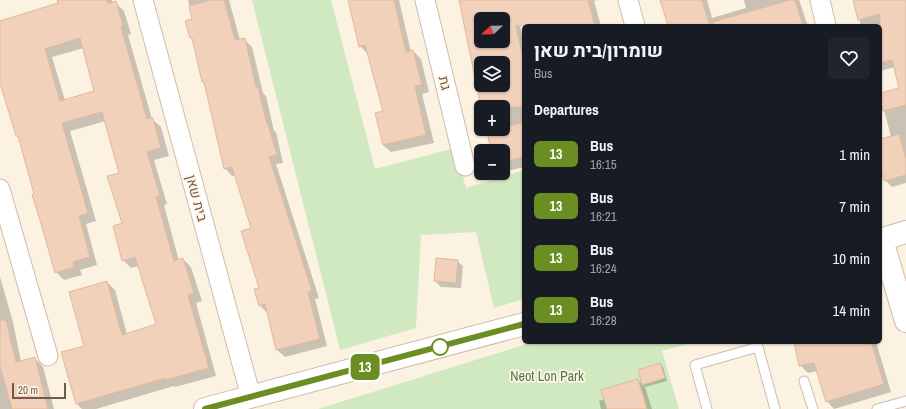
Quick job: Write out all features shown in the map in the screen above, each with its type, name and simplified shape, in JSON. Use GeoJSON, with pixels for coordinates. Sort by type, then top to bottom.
{"type":"FeatureCollection","features":[{"type":"Feature","properties":{"kind":"street","name":"בית שאן"},"geometry":{"type":"LineString","coordinates":[[143,0],[251,397]]}},
{"type":"Feature","properties":{"kind":"street","name":"גת"},"geometry":{"type":"LineString","coordinates":[[425,0],[465,166]]}},
{"type":"Feature","properties":{"kind":"street"},"geometry":{"type":"LineString","coordinates":[[628,0],[634,24]]}},
{"type":"Feature","properties":{"kind":"street"},"geometry":{"type":"LineString","coordinates":[[820,0],[826,24]]}},
{"type":"Feature","properties":{"kind":"street"},"geometry":{"type":"LineString","coordinates":[[0,189],[48,356]]}},
{"type":"Feature","properties":{"kind":"street"},"geometry":{"type":"LineString","coordinates":[[882,240],[906,232]]}},
{"type":"Feature","properties":{"kind":"street"},"geometry":{"type":"LineString","coordinates":[[882,243],[906,320]]}},
{"type":"Feature","properties":{"kind":"street"},"geometry":{"type":"LineString","coordinates":[[205,409],[522,325]]}},
{"type":"Feature","properties":{"kind":"lane"},"geometry":{"type":"LineString","coordinates":[[707,409],[695,365],[758,347],[775,409]]}},
{"type":"Feature","properties":{"kind":"lane"},"geometry":{"type":"LineString","coordinates":[[804,381],[813,409]]}},
{"type":"Feature","properties":{"kind":"lane"},"geometry":{"type":"LineString","coordinates":[[877,409],[906,401]]}},
{"type":"Feature","properties":{"kind":"green space"},"geometry":{"type":"Polygon","coordinates":[[[252,0],[331,0],[375,169],[455,148],[466,188],[492,180],[510,180],[510,174],[522,171],[522,300],[494,308],[476,232],[421,235],[416,328],[340,350],[252,0]]]}},
{"type":"Feature","properties":{"kind":"green space","name":"Neot Lon Park"},"geometry":{"type":"Polygon","coordinates":[[[527,344],[688,344],[662,351],[679,409],[318,409],[527,344]]]}},
{"type":"Feature","properties":{"kind":"building"},"geometry":{"type":"Polygon","coordinates":[[[57,0],[107,0],[108,4],[116,1],[123,26],[121,27],[147,119],[153,118],[161,148],[147,152],[160,196],[156,197],[174,261],[183,258],[194,293],[188,295],[209,368],[166,380],[166,378],[76,404],[61,352],[84,346],[69,292],[107,281],[122,335],[156,324],[135,257],[122,261],[113,226],[122,223],[107,176],[119,173],[102,112],[62,123],[88,213],[79,216],[90,257],[73,262],[74,267],[55,273],[32,195],[34,194],[18,136],[16,136],[0,83],[0,21],[58,3],[57,0]],[[80,38],[45,49],[60,101],[94,91],[80,38]]]}},
{"type":"Feature","properties":{"kind":"building"},"geometry":{"type":"Polygon","coordinates":[[[211,0],[224,0],[235,40],[245,38],[256,87],[258,87],[267,124],[277,155],[269,157],[312,291],[308,292],[320,339],[276,350],[265,304],[259,306],[254,289],[259,288],[241,231],[251,228],[232,167],[224,169],[204,82],[202,82],[192,38],[190,38],[185,21],[192,19],[189,6],[211,0]]]}},
{"type":"Feature","properties":{"kind":"building"},"geometry":{"type":"Polygon","coordinates":[[[348,0],[394,0],[406,52],[413,50],[422,85],[415,86],[426,135],[383,145],[375,113],[383,111],[365,45],[359,47],[348,0]]]}},
{"type":"Feature","properties":{"kind":"building"},"geometry":{"type":"Polygon","coordinates":[[[459,0],[588,0],[594,24],[522,24],[522,26],[516,26],[522,52],[522,107],[510,107],[510,100],[480,100],[478,92],[510,92],[510,56],[474,56],[474,73],[459,0]]]}},
{"type":"Feature","properties":{"kind":"building"},"geometry":{"type":"Polygon","coordinates":[[[660,0],[702,0],[709,24],[667,24],[660,0]]]}},
{"type":"Feature","properties":{"kind":"building"},"geometry":{"type":"Polygon","coordinates":[[[790,0],[795,0],[802,24],[714,24],[713,22],[790,0]]]}},
{"type":"Feature","properties":{"kind":"building"},"geometry":{"type":"Polygon","coordinates":[[[853,0],[906,0],[906,105],[883,111],[882,92],[899,88],[892,60],[882,62],[882,24],[880,24],[880,14],[858,20],[853,0]]]}},
{"type":"Feature","properties":{"kind":"building"},"geometry":{"type":"Polygon","coordinates":[[[522,123],[522,157],[510,160],[510,144],[490,144],[488,136],[510,136],[510,126],[522,123]]]}},
{"type":"Feature","properties":{"kind":"building"},"geometry":{"type":"Polygon","coordinates":[[[899,134],[906,159],[906,175],[884,181],[882,173],[882,138],[899,134]]]}},
{"type":"Feature","properties":{"kind":"building"},"geometry":{"type":"Polygon","coordinates":[[[436,258],[458,260],[456,283],[434,281],[436,258]]]}},
{"type":"Feature","properties":{"kind":"building"},"geometry":{"type":"Polygon","coordinates":[[[0,320],[6,320],[16,362],[35,357],[48,409],[12,409],[0,366],[0,320]]]}},
{"type":"Feature","properties":{"kind":"building"},"geometry":{"type":"Polygon","coordinates":[[[794,344],[872,344],[884,384],[826,402],[814,363],[799,366],[794,344]]]}},
{"type":"Feature","properties":{"kind":"building"},"geometry":{"type":"Polygon","coordinates":[[[660,363],[665,378],[642,385],[638,370],[660,363]]]}},
{"type":"Feature","properties":{"kind":"building"},"geometry":{"type":"Polygon","coordinates":[[[638,379],[647,409],[607,409],[601,390],[638,379]]]}},
{"type":"Feature","properties":{"kind":"bus line","name":"13"},"geometry":{"type":"LineString","coordinates":[[205,409],[522,325]]}}]}
